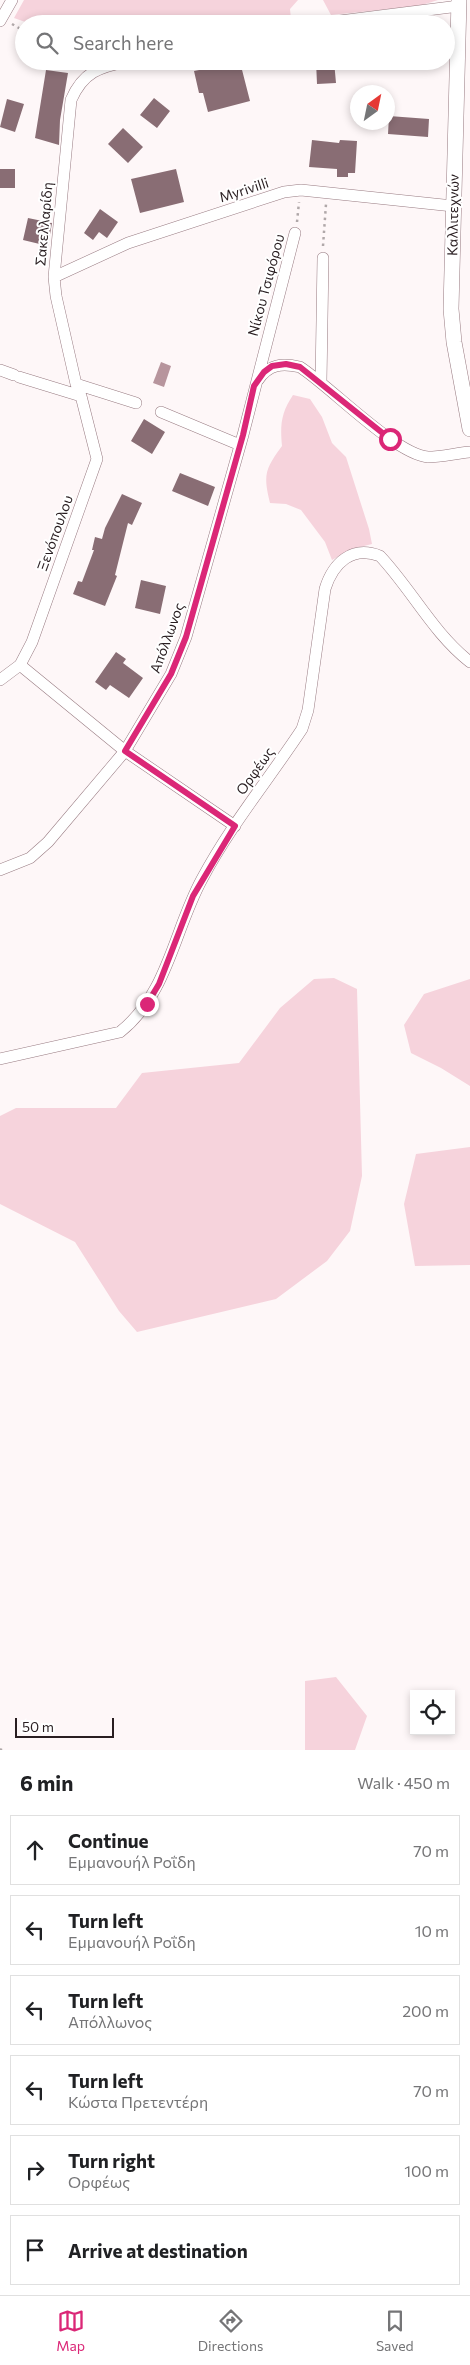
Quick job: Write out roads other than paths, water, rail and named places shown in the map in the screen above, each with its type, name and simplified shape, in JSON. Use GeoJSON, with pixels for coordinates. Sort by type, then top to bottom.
{"type":"FeatureCollection","features":[{"type":"Feature","properties":{"kind":"street"},"geometry":{"type":"LineString","coordinates":[[0,21],[12,0]]}},
{"type":"Feature","properties":{"kind":"street"},"geometry":{"type":"LineString","coordinates":[[377,15],[459,3]]}},
{"type":"Feature","properties":{"kind":"street","name":"Καλλιτεχνών"},"geometry":{"type":"LineString","coordinates":[[459,3],[451,309],[454,342],[470,428]]}},
{"type":"Feature","properties":{"kind":"street","name":"Σακελλαρίδη"},"geometry":{"type":"LineString","coordinates":[[76,384],[56,296],[54,277],[55,256],[71,100],[77,85],[91,73],[100,70]]}},
{"type":"Feature","properties":{"kind":"street","name":"Myrivilli"},"geometry":{"type":"LineString","coordinates":[[54,277],[128,243],[284,192],[301,190],[453,206]]}},
{"type":"Feature","properties":{"kind":"street","name":"Νίκου Τσιφόρου"},"geometry":{"type":"LineString","coordinates":[[254,386],[295,233]]}},
{"type":"Feature","properties":{"kind":"street"},"geometry":{"type":"LineString","coordinates":[[321,382],[323,258]]}},
{"type":"Feature","properties":{"kind":"street"},"geometry":{"type":"LineString","coordinates":[[254,386],[264,372],[272,366],[286,364],[300,367],[390,439],[412,452],[427,457],[470,452]]}},
{"type":"Feature","properties":{"kind":"street"},"geometry":{"type":"LineString","coordinates":[[0,370],[81,396]]}},
{"type":"Feature","properties":{"kind":"street"},"geometry":{"type":"LineString","coordinates":[[76,384],[136,403]]}},
{"type":"Feature","properties":{"kind":"street","name":"Ξενόπουλου"},"geometry":{"type":"LineString","coordinates":[[0,680],[20,665],[32,642],[97,459],[81,396],[76,384]]}},
{"type":"Feature","properties":{"kind":"street","name":"Απόλλωνος"},"geometry":{"type":"LineString","coordinates":[[0,870],[30,858],[48,842],[125,751],[160,694],[181,650],[240,445],[254,386]]}},
{"type":"Feature","properties":{"kind":"street"},"geometry":{"type":"LineString","coordinates":[[161,412],[240,445]]}},
{"type":"Feature","properties":{"kind":"street","name":"Ορφέως"},"geometry":{"type":"LineString","coordinates":[[0,1058],[120,1032],[134,1022],[159,984],[193,896],[202,878],[235,826],[302,729],[308,710],[325,589],[330,574],[337,564],[354,555],[368,551],[380,556],[430,620],[458,652],[470,662]]}},
{"type":"Feature","properties":{"kind":"street"},"geometry":{"type":"LineString","coordinates":[[20,665],[125,751],[235,826]]}}]}
